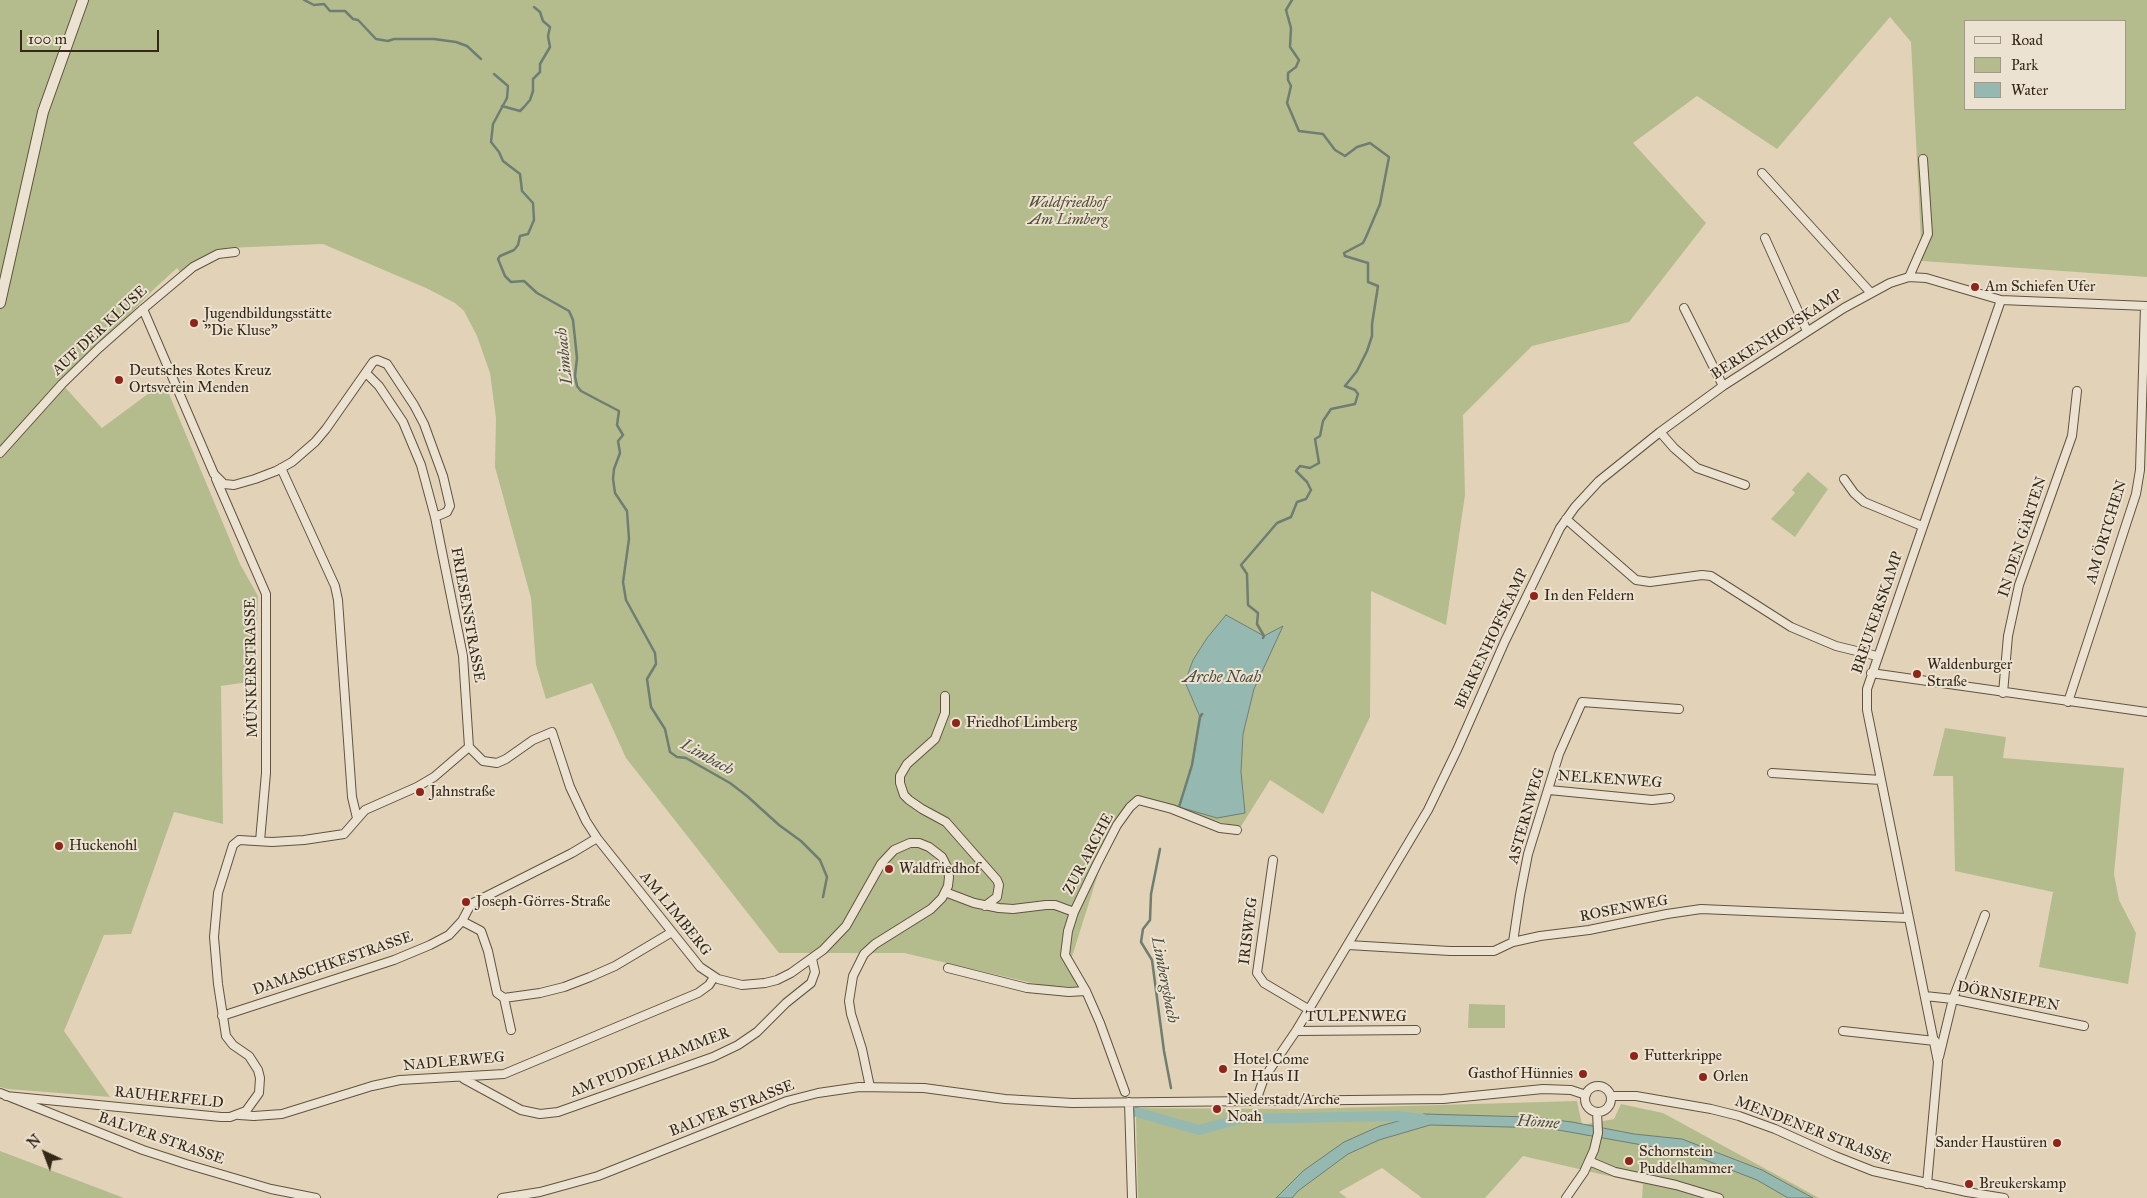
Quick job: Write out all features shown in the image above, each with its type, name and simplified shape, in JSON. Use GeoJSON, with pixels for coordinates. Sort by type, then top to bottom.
{"type":"FeatureCollection","features":[{"type":"Feature","properties":{"kind":"street"},"geometry":{"type":"LineString","coordinates":[[0,303],[43,112],[83,0]]}},
{"type":"Feature","properties":{"kind":"street"},"geometry":{"type":"LineString","coordinates":[[1909,277],[1928,234],[1923,159]]}},
{"type":"Feature","properties":{"kind":"street","name":"BERKENHOFSKAMP"},"geometry":{"type":"LineString","coordinates":[[1762,173],[1870,293]]}},
{"type":"Feature","properties":{"kind":"street"},"geometry":{"type":"LineString","coordinates":[[1765,238],[1807,331]]}},
{"type":"Feature","properties":{"kind":"street","name":"AUF DER KLUSE"},"geometry":{"type":"LineString","coordinates":[[0,453],[77,369],[143,309],[193,267],[218,254],[235,252]]}},
{"type":"Feature","properties":{"kind":"street","name":"BERKENHOFSKAMP"},"geometry":{"type":"LineString","coordinates":[[1256,1101],[1264,1078],[1296,1031],[1428,810],[1518,614],[1566,519],[1599,481],[1660,432],[1723,386],[1807,331],[1890,283],[1909,277],[1926,278],[2001,300],[2146,306]]}},
{"type":"Feature","properties":{"kind":"street","name":"BREUKERSKAMP"},"geometry":{"type":"LineString","coordinates":[[1938,1062],[1907,918],[1867,710],[1867,689],[2001,300]]}},
{"type":"Feature","properties":{"kind":"street","name":"AM ÖRTCHEN"},"geometry":{"type":"LineString","coordinates":[[2068,702],[2136,494],[2140,470],[2146,306]]}},
{"type":"Feature","properties":{"kind":"street"},"geometry":{"type":"LineString","coordinates":[[1684,308],[1723,386]]}},
{"type":"Feature","properties":{"kind":"street","name":"MÜNKERSTRASSE"},"geometry":{"type":"LineString","coordinates":[[143,309],[266,594],[266,773],[260,841]]}},
{"type":"Feature","properties":{"kind":"street"},"geometry":{"type":"LineString","coordinates":[[215,476],[224,484],[234,485],[255,479],[281,468],[315,442],[373,362],[377,360],[387,364],[414,405],[427,431],[443,476],[450,506],[446,512],[435,517]]}},
{"type":"Feature","properties":{"kind":"street","name":"FRIESENSTRASSE"},"geometry":{"type":"LineString","coordinates":[[366,373],[379,386],[403,422],[421,465],[435,517],[463,656],[469,747]]}},
{"type":"Feature","properties":{"kind":"street","name":"IN DEN GÄRTEN"},"geometry":{"type":"LineString","coordinates":[[2003,693],[2008,636],[2019,585],[2072,436],[2077,391]]}},
{"type":"Feature","properties":{"kind":"street"},"geometry":{"type":"LineString","coordinates":[[1660,432],[1674,448],[1697,468],[1744,485]]}},
{"type":"Feature","properties":{"kind":"street"},"geometry":{"type":"LineString","coordinates":[[281,468],[331,575],[336,593],[352,797],[357,818]]}},
{"type":"Feature","properties":{"kind":"street"},"geometry":{"type":"LineString","coordinates":[[1844,479],[1864,502],[1922,526]]}},
{"type":"Feature","properties":{"kind":"street"},"geometry":{"type":"LineString","coordinates":[[1566,519],[1636,580],[1650,582],[1702,575],[1711,576],[1791,627],[1836,646],[1877,656]]}},
{"type":"Feature","properties":{"kind":"street"},"geometry":{"type":"LineString","coordinates":[[1871,673],[2147,712]]}},
{"type":"Feature","properties":{"kind":"street"},"geometry":{"type":"LineString","coordinates":[[945,696],[945,713],[935,739],[908,763],[900,776],[900,783],[904,795],[922,810],[946,822],[997,880],[999,885],[997,897],[985,906]]}},
{"type":"Feature","properties":{"kind":"street","name":"ASTERNWEG"},"geometry":{"type":"LineString","coordinates":[[1514,942],[1528,854],[1559,754],[1582,702],[1679,709]]}},
{"type":"Feature","properties":{"kind":"street","name":"AM LIMBERG"},"geometry":{"type":"LineString","coordinates":[[469,747],[483,761],[497,763],[533,740],[552,732],[570,787],[586,821],[597,838],[700,967],[714,977],[742,985],[765,983],[791,973],[812,959],[846,926],[881,864],[890,854],[902,846],[919,843],[929,846],[942,857],[948,869],[949,877],[945,892]]}},
{"type":"Feature","properties":{"kind":"street"},"geometry":{"type":"LineString","coordinates":[[260,841],[304,840],[337,836],[349,831],[357,818],[365,810],[408,792],[434,777],[469,747]]}},
{"type":"Feature","properties":{"kind":"street"},"geometry":{"type":"LineString","coordinates":[[1772,773],[1881,780]]}},
{"type":"Feature","properties":{"kind":"street","name":"NELKENWEG"},"geometry":{"type":"LineString","coordinates":[[1549,790],[1652,800],[1670,798]]}},
{"type":"Feature","properties":{"kind":"street","name":"ZUR ARCHE"},"geometry":{"type":"LineString","coordinates":[[1125,1092],[1100,1023],[1086,991],[1065,955],[1068,931],[1074,912],[1117,825],[1138,800],[1172,809],[1220,828],[1236,830]]}},
{"type":"Feature","properties":{"kind":"street","name":"DAMASCHKESTRASSE"},"geometry":{"type":"LineString","coordinates":[[222,1016],[410,954],[449,935],[462,921],[471,904],[572,853],[597,838]]}},
{"type":"Feature","properties":{"kind":"street","name":"RAUHERFELD"},"geometry":{"type":"LineString","coordinates":[[3,1094],[221,1117],[239,1115],[246,1111],[254,1102],[261,1086],[260,1078],[258,1070],[249,1056],[229,1041],[222,1016],[214,922],[218,893],[226,864],[236,842],[242,840],[260,841]]}},
{"type":"Feature","properties":{"kind":"street","name":"IRISWEG"},"geometry":{"type":"LineString","coordinates":[[1273,860],[1257,973],[1264,983],[1308,1009]]}},
{"type":"Feature","properties":{"kind":"street"},"geometry":{"type":"LineString","coordinates":[[870,1087],[849,1001],[853,976],[864,954],[875,944],[931,910],[945,892],[985,906],[1013,909],[1055,905],[1074,912]]}},
{"type":"Feature","properties":{"kind":"street","name":"ROSENWEG"},"geometry":{"type":"LineString","coordinates":[[1348,945],[1450,951],[1494,951],[1514,942],[1701,909],[1907,918]]}},
{"type":"Feature","properties":{"kind":"street","name":"BREUKERSKAMP"},"geometry":{"type":"LineString","coordinates":[[1927,1184],[1938,1062],[1953,999],[1985,915]]}},
{"type":"Feature","properties":{"kind":"street"},"geometry":{"type":"LineString","coordinates":[[462,921],[481,931],[488,951],[497,993],[504,998],[511,1030]]}},
{"type":"Feature","properties":{"kind":"street"},"geometry":{"type":"LineString","coordinates":[[504,998],[540,993],[581,980],[615,966],[672,932]]}},
{"type":"Feature","properties":{"kind":"street","name":"AM PUDDELHAMMER"},"geometry":{"type":"LineString","coordinates":[[459,1077],[522,1110],[540,1114],[558,1112],[713,1057],[738,1045],[757,1032],[786,1003],[811,982],[815,972],[812,959]]}},
{"type":"Feature","properties":{"kind":"street"},"geometry":{"type":"LineString","coordinates":[[948,968],[1027,988],[1069,992],[1086,991]]}},
{"type":"Feature","properties":{"kind":"street","name":"NADLERWEG"},"geometry":{"type":"LineString","coordinates":[[239,1115],[282,1114],[372,1086],[400,1080],[491,1076],[519,1069],[698,993],[709,985],[714,977]]}},
{"type":"Feature","properties":{"kind":"street","name":"DÖRNSIEPEN"},"geometry":{"type":"LineString","coordinates":[[1925,996],[1953,999],[2084,1026]]}},
{"type":"Feature","properties":{"kind":"street","name":"TULPENWEG"},"geometry":{"type":"LineString","coordinates":[[1296,1031],[1416,1030]]}},
{"type":"Feature","properties":{"kind":"street"},"geometry":{"type":"LineString","coordinates":[[1843,1031],[1935,1041]]}},
{"type":"Feature","properties":{"kind":"street","name":"MENDENER STRASSE"},"geometry":{"type":"LineString","coordinates":[[1129,1102],[1443,1099],[1542,1089],[1571,1090],[1586,1095],[1590,1088],[1600,1086],[1608,1091],[1611,1096],[1636,1096],[1711,1109],[1739,1116],[1775,1129],[1856,1165],[1895,1177],[2004,1198]]}},
{"type":"Feature","properties":{"kind":"street","name":"BALVER STRASSE"},"geometry":{"type":"LineString","coordinates":[[502,1198],[548,1190],[598,1176],[787,1101],[825,1092],[870,1087],[924,1088],[1038,1102],[1129,1102]]}},
{"type":"Feature","properties":{"kind":"street","name":"BALVER STRASSE"},"geometry":{"type":"LineString","coordinates":[[3,1094],[169,1158],[271,1189],[316,1198]]}},
{"type":"Feature","properties":{"kind":"street"},"geometry":{"type":"LineString","coordinates":[[1586,1095],[1588,1107],[1597,1115]]}},
{"type":"Feature","properties":{"kind":"street"},"geometry":{"type":"LineString","coordinates":[[1597,1115],[1609,1106],[1611,1096]]}},
{"type":"Feature","properties":{"kind":"street"},"geometry":{"type":"LineString","coordinates":[[1129,1102],[1132,1198]]}},
{"type":"Feature","properties":{"kind":"street"},"geometry":{"type":"LineString","coordinates":[[1566,1198],[1589,1161],[1596,1141],[1597,1115]]}},
{"type":"Feature","properties":{"kind":"street"},"geometry":{"type":"LineString","coordinates":[[1589,1161],[1615,1172],[1676,1185],[1716,1197]]}},
{"type":"Feature","properties":{"kind":"green space","name":"Waldfriedhof Am Limberg"},"geometry":{"type":"Polygon","coordinates":[[[0,0],[2147,0],[2147,277],[1922,261],[1911,42],[1890,17],[1777,149],[1697,96],[1633,143],[1706,223],[1629,322],[1532,346],[1463,415],[1465,495],[1446,625],[1371,591],[1370,717],[1323,814],[1270,780],[1240,828],[1136,797],[1102,861],[1071,960],[1077,987],[1045,986],[904,953],[779,953],[626,758],[592,683],[546,699],[536,665],[531,598],[495,467],[496,418],[490,373],[477,336],[464,311],[455,303],[426,288],[323,244],[226,248],[206,256],[181,273],[177,268],[153,290],[62,384],[102,428],[164,382],[240,564],[258,596],[255,681],[221,686],[223,824],[174,812],[131,934],[104,935],[64,1031],[110,1097],[0,1087],[0,0]],[[1226,616],[1207,638],[1193,660],[1185,682],[1200,717],[1192,765],[1179,807],[1241,772],[1243,734],[1254,689],[1282,627],[1264,636],[1226,616]]]}},
{"type":"Feature","properties":{"kind":"green space"},"geometry":{"type":"Polygon","coordinates":[[[1808,472],[1828,489],[1795,537],[1771,519],[1795,493],[1792,490],[1808,472]]]}},
{"type":"Feature","properties":{"kind":"green space"},"geometry":{"type":"Polygon","coordinates":[[[1945,728],[2006,737],[2003,758],[2124,768],[2114,874],[2119,900],[2136,933],[2128,984],[2039,967],[2053,892],[1955,871],[1953,776],[1933,776],[1945,728]]]}},
{"type":"Feature","properties":{"kind":"green space"},"geometry":{"type":"Polygon","coordinates":[[[1469,1004],[1505,1005],[1505,1028],[1468,1028],[1469,1004]]]}},
{"type":"Feature","properties":{"kind":"green space"},"geometry":{"type":"Polygon","coordinates":[[[1577,1101],[1582,1125],[1614,1119],[1621,1104],[1663,1113],[1819,1198],[1642,1198],[1643,1184],[1523,1156],[1485,1198],[1422,1198],[1382,1168],[1339,1192],[1347,1198],[1138,1198],[1136,1118],[1141,1108],[1300,1109],[1577,1101]]]}},
{"type":"Feature","properties":{"kind":"green space"},"geometry":{"type":"Polygon","coordinates":[[[0,1151],[124,1198],[0,1198],[0,1151]]]}},
{"type":"Feature","properties":{"kind":"water","name":"Arche Noah"},"geometry":{"type":"Polygon","coordinates":[[[1226,615],[1264,636],[1283,626],[1254,689],[1243,734],[1241,772],[1245,813],[1217,818],[1179,807],[1192,765],[1200,717],[1185,682],[1193,660],[1207,638],[1226,615]]]}},
{"type":"Feature","properties":{"kind":"water","name":"Hönne"},"geometry":{"type":"Polygon","coordinates":[[[1424,1114],[1530,1117],[1572,1122],[1634,1134],[1682,1139],[1762,1170],[1813,1198],[1788,1198],[1757,1180],[1687,1153],[1547,1128],[1430,1125],[1379,1140],[1348,1154],[1298,1191],[1292,1198],[1276,1198],[1303,1171],[1344,1142],[1380,1126],[1424,1114]]]}},
{"type":"Feature","properties":{"kind":"waterway","name":"Limbach"},"geometry":{"type":"LineString","coordinates":[[304,0],[314,5],[324,4],[330,11],[345,11],[353,19],[358,20],[376,39],[388,41],[394,39],[434,39],[456,42],[467,46],[481,59]]}},
{"type":"Feature","properties":{"kind":"waterway","name":"Limbergsbach"},"geometry":{"type":"LineString","coordinates":[[1263,638],[1264,636],[1257,624],[1258,613],[1248,605],[1247,574],[1241,565],[1277,523],[1291,517],[1297,502],[1306,499],[1311,490],[1307,482],[1296,471],[1300,466],[1310,468],[1319,463],[1315,439],[1320,436],[1323,421],[1331,409],[1355,404],[1358,394],[1355,390],[1345,386],[1357,371],[1372,336],[1378,286],[1368,282],[1368,263],[1345,256],[1344,253],[1363,243],[1366,237],[1380,204],[1389,157],[1370,143],[1357,147],[1345,156],[1335,150],[1323,134],[1299,131],[1287,103],[1291,86],[1288,80],[1288,73],[1296,67],[1299,60],[1290,47],[1291,28],[1286,10],[1292,0]]}},
{"type":"Feature","properties":{"kind":"waterway"},"geometry":{"type":"LineString","coordinates":[[502,106],[520,111],[530,100],[533,91],[533,79],[540,72],[540,64],[550,47],[548,36],[550,27],[543,21],[540,12],[534,7]]}},
{"type":"Feature","properties":{"kind":"waterway","name":"Limbach"},"geometry":{"type":"LineString","coordinates":[[494,74],[508,86],[507,98],[493,124],[491,142],[503,161],[520,174],[522,191],[533,203],[534,220],[528,234],[520,236],[518,245],[514,250],[500,256],[498,259],[505,276],[511,282],[524,281],[537,293],[569,311],[573,320],[577,358],[575,376],[577,386],[581,391],[619,411],[617,425],[623,435],[618,441],[620,453],[614,469],[613,479],[615,493],[627,511],[629,539],[623,582],[626,600],[655,653],[656,664],[647,679],[651,707],[665,729],[670,752],[677,757],[686,758],[730,783],[779,825],[801,841],[820,860],[827,877],[823,897]]}},
{"type":"Feature","properties":{"kind":"waterway","name":"Limbergsbach"},"geometry":{"type":"LineString","coordinates":[[1179,807],[1192,765],[1202,714]]}},
{"type":"Feature","properties":{"kind":"waterway","name":"Limbergsbach"},"geometry":{"type":"LineString","coordinates":[[1160,849],[1151,894],[1150,920],[1143,929],[1141,942],[1152,960],[1171,1088]]}},
{"type":"Feature","properties":{"kind":"waterway"},"geometry":{"type":"LineString","coordinates":[[1136,1112],[1199,1130],[1240,1119],[1398,1116],[1423,1119]]}},
{"type":"Feature","properties":{"kind":"place","name":"Am Schiefen Ufer"},"geometry":{"type":"Point","coordinates":[1975,287]}},
{"type":"Feature","properties":{"kind":"place","name":"Jugendbildungsstätte \"Die Kluse\""},"geometry":{"type":"Point","coordinates":[194,323]}},
{"type":"Feature","properties":{"kind":"place","name":"Deutsches Rotes Kreuz Ortsverein Menden"},"geometry":{"type":"Point","coordinates":[119,380]}},
{"type":"Feature","properties":{"kind":"place","name":"In den Feldern"},"geometry":{"type":"Point","coordinates":[1534,596]}},
{"type":"Feature","properties":{"kind":"place","name":"Waldenburger Straße"},"geometry":{"type":"Point","coordinates":[1917,674]}},
{"type":"Feature","properties":{"kind":"place","name":"Friedhof Limberg"},"geometry":{"type":"Point","coordinates":[956,723]}},
{"type":"Feature","properties":{"kind":"place","name":"Jahnstraße"},"geometry":{"type":"Point","coordinates":[420,792]}},
{"type":"Feature","properties":{"kind":"place","name":"Huckenohl"},"geometry":{"type":"Point","coordinates":[59,846]}},
{"type":"Feature","properties":{"kind":"place","name":"Waldfriedhof"},"geometry":{"type":"Point","coordinates":[889,869]}},
{"type":"Feature","properties":{"kind":"place","name":"Joseph-Görres-Straße"},"geometry":{"type":"Point","coordinates":[466,902]}},
{"type":"Feature","properties":{"kind":"place","name":"Futterkrippe"},"geometry":{"type":"Point","coordinates":[1634,1056]}},
{"type":"Feature","properties":{"kind":"place","name":"Hotel Come In Haus II"},"geometry":{"type":"Point","coordinates":[1223,1069]}},
{"type":"Feature","properties":{"kind":"place","name":"Gasthof Hünnies"},"geometry":{"type":"Point","coordinates":[1583,1074]}},
{"type":"Feature","properties":{"kind":"place","name":"Orlen"},"geometry":{"type":"Point","coordinates":[1703,1077]}},
{"type":"Feature","properties":{"kind":"place","name":"Niederstadt/Arche Noah"},"geometry":{"type":"Point","coordinates":[1217,1109]}},
{"type":"Feature","properties":{"kind":"place","name":"Sander Haustüren"},"geometry":{"type":"Point","coordinates":[2057,1143]}},
{"type":"Feature","properties":{"kind":"place","name":"Schornstein Puddelhammer"},"geometry":{"type":"Point","coordinates":[1629,1161]}},
{"type":"Feature","properties":{"kind":"place","name":"Breukerskamp"},"geometry":{"type":"Point","coordinates":[1969,1184]}}]}
